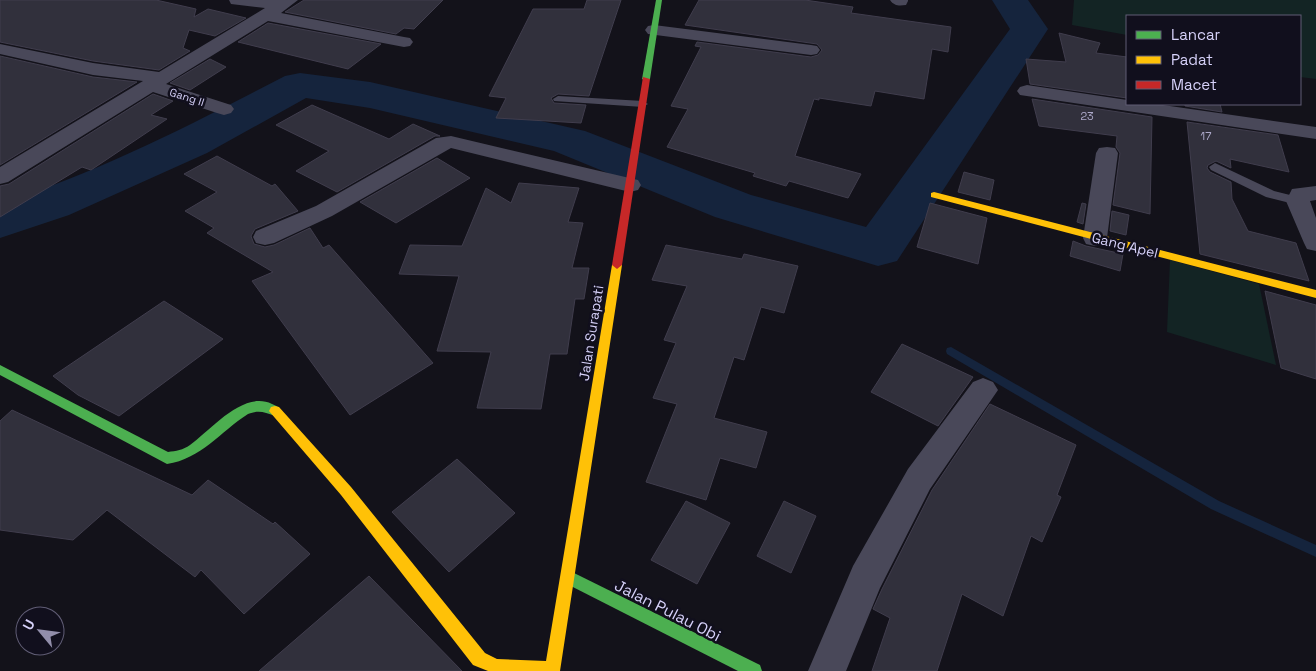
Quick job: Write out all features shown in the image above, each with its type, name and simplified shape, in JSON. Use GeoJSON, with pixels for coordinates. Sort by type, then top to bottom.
{"type":"FeatureCollection","features":[{"type":"Feature","properties":{"kind":"main road","name":"Jalan Surapati"},"geometry":{"type":"LineString","coordinates":[[552,670],[659,0]]}},
{"type":"Feature","properties":{"kind":"main road","name":"Gang Apel"},"geometry":{"type":"LineString","coordinates":[[934,195],[1316,294]]}},
{"type":"Feature","properties":{"kind":"main road"},"geometry":{"type":"LineString","coordinates":[[0,370],[167,458],[175,458],[187,454],[242,411],[255,405],[270,407],[282,417],[346,491],[480,659],[497,667],[552,670]]}},
{"type":"Feature","properties":{"kind":"main road","name":"Jalan Pulau Obi"},"geometry":{"type":"LineString","coordinates":[[568,578],[754,671]]}},
{"type":"Feature","properties":{"kind":"street"},"geometry":{"type":"LineString","coordinates":[[237,0],[286,2]]}},
{"type":"Feature","properties":{"kind":"street"},"geometry":{"type":"LineString","coordinates":[[0,177],[286,2]]}},
{"type":"Feature","properties":{"kind":"street"},"geometry":{"type":"LineString","coordinates":[[265,15],[404,42]]}},
{"type":"Feature","properties":{"kind":"street"},"geometry":{"type":"LineString","coordinates":[[654,30],[811,50]]}},
{"type":"Feature","properties":{"kind":"street","name":"Gang II"},"geometry":{"type":"LineString","coordinates":[[0,49],[156,82],[224,109]]}},
{"type":"Feature","properties":{"kind":"street"},"geometry":{"type":"LineString","coordinates":[[1027,91],[1126,104]]}},
{"type":"Feature","properties":{"kind":"street"},"geometry":{"type":"LineString","coordinates":[[1135,105],[1316,133]]}},
{"type":"Feature","properties":{"kind":"street"},"geometry":{"type":"LineString","coordinates":[[265,237],[324,211],[444,143],[451,142],[630,180]]}},
{"type":"Feature","properties":{"kind":"street"},"geometry":{"type":"LineString","coordinates":[[0,152],[36,154]]}},
{"type":"Feature","properties":{"kind":"street"},"geometry":{"type":"LineString","coordinates":[[1095,238],[1107,153]]}},
{"type":"Feature","properties":{"kind":"street"},"geometry":{"type":"LineString","coordinates":[[1307,197],[1316,244]]}},
{"type":"Feature","properties":{"kind":"street"},"geometry":{"type":"LineString","coordinates":[[827,671],[866,578],[919,479],[983,390]]}},
{"type":"Feature","properties":{"kind":"lane"},"geometry":{"type":"LineString","coordinates":[[558,99],[643,104]]}},
{"type":"Feature","properties":{"kind":"lane"},"geometry":{"type":"LineString","coordinates":[[1215,168],[1270,194],[1307,197]]}},
{"type":"Feature","properties":{"kind":"shaded area"},"geometry":{"type":"Polygon","coordinates":[[[1074,0],[1316,0],[1316,79],[1301,77],[1301,15],[1126,15],[1126,35],[1072,25],[1074,0]]]}},
{"type":"Feature","properties":{"kind":"shaded area"},"geometry":{"type":"Polygon","coordinates":[[[1170,260],[1259,284],[1276,365],[1167,332],[1170,260]]]}},
{"type":"Feature","properties":{"kind":"building"},"geometry":{"type":"Polygon","coordinates":[[[0,0],[156,0],[196,9],[194,17],[208,9],[246,18],[215,36],[189,30],[183,48],[190,51],[159,70],[93,61],[0,42],[0,0]]]}},
{"type":"Feature","properties":{"kind":"building"},"geometry":{"type":"Polygon","coordinates":[[[304,0],[443,0],[414,29],[404,28],[396,34],[285,12],[304,0]]]}},
{"type":"Feature","properties":{"kind":"building"},"geometry":{"type":"Polygon","coordinates":[[[587,0],[621,0],[589,96],[558,94],[551,98],[554,103],[586,105],[581,123],[496,118],[506,98],[489,96],[533,9],[584,9],[587,0]]]}},
{"type":"Feature","properties":{"kind":"building"},"geometry":{"type":"Polygon","coordinates":[[[699,0],[805,0],[853,7],[851,13],[951,27],[948,52],[932,49],[924,99],[875,91],[871,106],[819,98],[819,100],[814,99],[795,156],[861,174],[848,198],[789,181],[786,186],[753,176],[755,173],[667,147],[688,109],[671,106],[701,47],[695,46],[697,42],[811,57],[818,55],[822,50],[817,44],[685,25],[699,0]]]}},
{"type":"Feature","properties":{"kind":"building"},"geometry":{"type":"Polygon","coordinates":[[[268,23],[381,44],[348,69],[238,42],[268,23]]]}},
{"type":"Feature","properties":{"kind":"building"},"geometry":{"type":"Polygon","coordinates":[[[1059,33],[1100,43],[1096,53],[1126,57],[1126,98],[1030,84],[1026,59],[1066,62],[1059,33]]]}},
{"type":"Feature","properties":{"kind":"building"},"geometry":{"type":"Polygon","coordinates":[[[0,56],[93,77],[137,82],[0,165],[0,56]]]}},
{"type":"Feature","properties":{"kind":"building"},"geometry":{"type":"Polygon","coordinates":[[[210,59],[226,67],[190,90],[170,83],[210,59]]]}},
{"type":"Feature","properties":{"kind":"building"},"geometry":{"type":"Polygon","coordinates":[[[153,94],[173,101],[151,115],[167,119],[91,170],[82,167],[0,217],[0,186],[9,184],[153,94]]]}},
{"type":"Feature","properties":{"kind":"building"},"geometry":{"type":"Polygon","coordinates":[[[1032,99],[1152,117],[1150,214],[1113,205],[1120,153],[1116,147],[1117,136],[1039,126],[1032,99]]]}},
{"type":"Feature","properties":{"kind":"building"},"geometry":{"type":"Polygon","coordinates":[[[312,105],[389,139],[413,124],[440,136],[435,136],[337,192],[296,171],[329,151],[276,125],[312,105]]]}},
{"type":"Feature","properties":{"kind":"building"},"geometry":{"type":"Polygon","coordinates":[[[1220,105],[1222,112],[1185,106],[1220,105]]]}},
{"type":"Feature","properties":{"kind":"building"},"geometry":{"type":"Polygon","coordinates":[[[1187,122],[1278,135],[1289,172],[1230,159],[1231,168],[1216,161],[1208,165],[1207,168],[1210,172],[1231,182],[1232,199],[1248,231],[1296,243],[1309,281],[1200,254],[1187,122]]]}},
{"type":"Feature","properties":{"kind":"building"},"geometry":{"type":"Polygon","coordinates":[[[217,156],[272,186],[275,184],[298,211],[255,229],[251,236],[254,244],[265,247],[274,245],[310,228],[323,248],[329,245],[433,363],[350,415],[252,281],[273,272],[207,233],[214,228],[185,211],[217,192],[184,174],[217,156]]]}},
{"type":"Feature","properties":{"kind":"building"},"geometry":{"type":"Polygon","coordinates":[[[437,158],[470,178],[396,223],[360,202],[437,158]]]}},
{"type":"Feature","properties":{"kind":"building"},"geometry":{"type":"Polygon","coordinates":[[[964,172],[994,180],[990,200],[958,192],[964,172]]]}},
{"type":"Feature","properties":{"kind":"building"},"geometry":{"type":"Polygon","coordinates":[[[519,183],[579,188],[568,222],[583,223],[572,268],[589,268],[584,299],[575,299],[567,354],[550,354],[541,409],[477,408],[491,352],[437,351],[459,276],[399,274],[410,245],[462,246],[486,188],[511,203],[519,183]]]}},
{"type":"Feature","properties":{"kind":"building"},"geometry":{"type":"Polygon","coordinates":[[[930,203],[987,218],[978,264],[917,247],[930,203]]]}},
{"type":"Feature","properties":{"kind":"building"},"geometry":{"type":"Polygon","coordinates":[[[1082,203],[1086,204],[1083,224],[1077,222],[1082,203]]]}},
{"type":"Feature","properties":{"kind":"building"},"geometry":{"type":"Polygon","coordinates":[[[1112,211],[1129,215],[1126,235],[1110,231],[1112,211]]]}},
{"type":"Feature","properties":{"kind":"building"},"geometry":{"type":"Polygon","coordinates":[[[1073,241],[1086,246],[1123,254],[1120,271],[1070,256],[1073,241]]]}},
{"type":"Feature","properties":{"kind":"building"},"geometry":{"type":"Polygon","coordinates":[[[666,245],[742,259],[744,254],[798,266],[784,313],[761,307],[744,360],[734,357],[714,418],[767,432],[756,468],[720,458],[706,500],[646,482],[677,404],[653,398],[676,343],[664,340],[687,286],[652,280],[666,245]]]}},
{"type":"Feature","properties":{"kind":"building"},"geometry":{"type":"Polygon","coordinates":[[[1265,291],[1316,305],[1316,379],[1281,368],[1265,291]]]}},
{"type":"Feature","properties":{"kind":"building"},"geometry":{"type":"Polygon","coordinates":[[[164,301],[223,339],[119,416],[78,395],[53,376],[164,301]]]}},
{"type":"Feature","properties":{"kind":"building"},"geometry":{"type":"Polygon","coordinates":[[[902,344],[973,377],[938,426],[871,392],[902,344]]]}},
{"type":"Feature","properties":{"kind":"building"},"geometry":{"type":"Polygon","coordinates":[[[990,404],[1076,445],[1057,495],[1061,497],[1042,542],[1031,536],[1003,616],[962,594],[937,671],[872,671],[890,618],[873,609],[932,490],[990,404]]]}},
{"type":"Feature","properties":{"kind":"building"},"geometry":{"type":"Polygon","coordinates":[[[12,410],[192,495],[208,480],[273,524],[275,522],[310,554],[244,614],[201,570],[195,577],[107,510],[73,540],[0,530],[0,421],[12,410]]]}},
{"type":"Feature","properties":{"kind":"building"},"geometry":{"type":"Polygon","coordinates":[[[457,459],[515,513],[449,572],[392,512],[457,459]]]}},
{"type":"Feature","properties":{"kind":"building"},"geometry":{"type":"Polygon","coordinates":[[[686,501],[730,523],[697,584],[651,560],[686,501]]]}},
{"type":"Feature","properties":{"kind":"building"},"geometry":{"type":"Polygon","coordinates":[[[784,501],[816,516],[791,573],[757,556],[784,501]]]}},
{"type":"Feature","properties":{"kind":"building"},"geometry":{"type":"Polygon","coordinates":[[[369,576],[462,671],[259,671],[369,576]]]}},
{"type":"Feature","properties":{"kind":"waterway"},"geometry":{"type":"LineString","coordinates":[[0,221],[51,204],[191,143],[300,85],[370,95],[569,141],[733,206],[878,248],[1029,29],[1010,0]]}},
{"type":"Feature","properties":{"kind":"waterway"},"geometry":{"type":"LineString","coordinates":[[951,351],[1215,505],[1316,551]]}},
{"type":"Feature","properties":{"kind":"traffic: fast"},"geometry":{"type":"LineString","coordinates":[[646,79],[659,0]]}},
{"type":"Feature","properties":{"kind":"traffic: fast"},"geometry":{"type":"LineString","coordinates":[[0,370],[167,458],[180,456],[193,450],[232,418],[254,406],[265,406],[275,411]]}},
{"type":"Feature","properties":{"kind":"traffic: fast"},"geometry":{"type":"LineString","coordinates":[[568,577],[754,671]]}},
{"type":"Feature","properties":{"kind":"traffic: slow"},"geometry":{"type":"LineString","coordinates":[[934,195],[1316,294]]}},
{"type":"Feature","properties":{"kind":"traffic: slow"},"geometry":{"type":"LineString","coordinates":[[552,671],[617,265]]}},
{"type":"Feature","properties":{"kind":"traffic: slow"},"geometry":{"type":"LineString","coordinates":[[275,411],[346,491],[479,659],[497,667],[552,669]]}},
{"type":"Feature","properties":{"kind":"traffic: jam"},"geometry":{"type":"LineString","coordinates":[[617,265],[646,79]]}}]}
